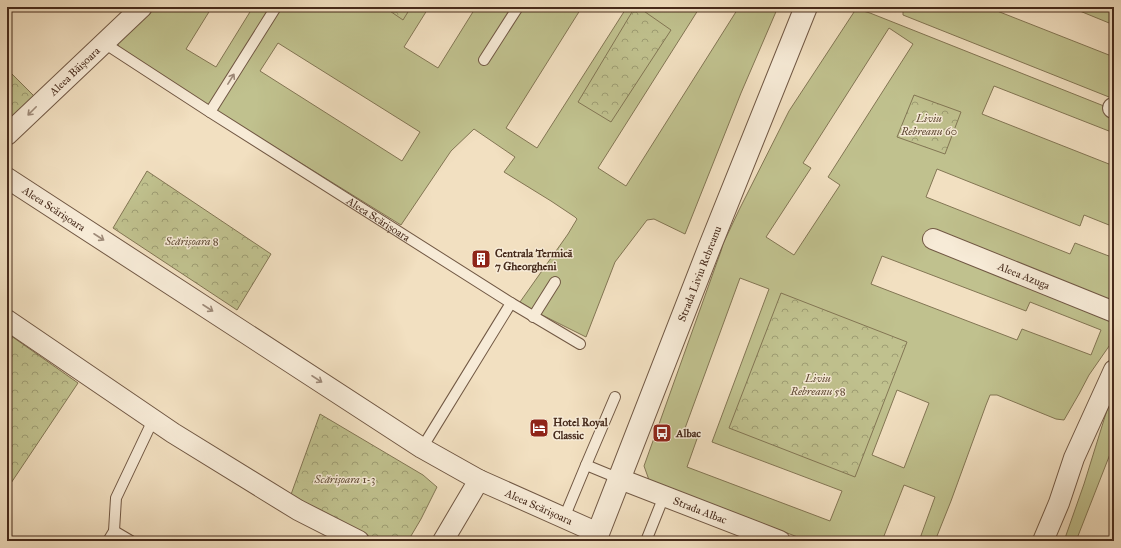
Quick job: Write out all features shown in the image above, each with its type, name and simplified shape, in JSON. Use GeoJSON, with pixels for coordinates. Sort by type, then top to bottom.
{"type":"FeatureCollection","features":[{"type":"Feature","properties":{"kind":"street","name":"Aleea Băișoara"},"geometry":{"type":"LineString","coordinates":[[7,135],[142,7]]}},
{"type":"Feature","properties":{"kind":"street","name":"Strada Liviu Rebreanu"},"geometry":{"type":"LineString","coordinates":[[597,537],[710,246],[806,7]]}},
{"type":"Feature","properties":{"kind":"street","name":"Aleea Scărișoara"},"geometry":{"type":"LineString","coordinates":[[7,178],[422,448],[479,480],[564,518],[597,537]]}},
{"type":"Feature","properties":{"kind":"street","name":"Aleea Azuga"},"geometry":{"type":"LineString","coordinates":[[934,239],[1114,312]]}},
{"type":"Feature","properties":{"kind":"street"},"geometry":{"type":"LineString","coordinates":[[7,320],[153,420],[298,510],[359,541]]}},
{"type":"Feature","properties":{"kind":"street"},"geometry":{"type":"LineString","coordinates":[[1043,541],[1059,503],[1074,458],[1114,370]]}},
{"type":"Feature","properties":{"kind":"street","name":"Strada Albac"},"geometry":{"type":"LineString","coordinates":[[620,479],[780,541]]}},
{"type":"Feature","properties":{"kind":"street"},"geometry":{"type":"LineString","coordinates":[[443,541],[479,480]]}},
{"type":"Feature","properties":{"kind":"lane"},"geometry":{"type":"LineString","coordinates":[[210,112],[276,7]]}},
{"type":"Feature","properties":{"kind":"lane"},"geometry":{"type":"LineString","coordinates":[[484,60],[518,7]]}},
{"type":"Feature","properties":{"kind":"lane","name":"Aleea Scărișoara"},"geometry":{"type":"LineString","coordinates":[[104,43],[511,304],[580,344]]}},
{"type":"Feature","properties":{"kind":"lane"},"geometry":{"type":"LineString","coordinates":[[533,317],[555,282]]}},
{"type":"Feature","properties":{"kind":"lane"},"geometry":{"type":"LineString","coordinates":[[422,448],[511,304]]}},
{"type":"Feature","properties":{"kind":"lane"},"geometry":{"type":"LineString","coordinates":[[564,518],[615,397]]}},
{"type":"Feature","properties":{"kind":"lane"},"geometry":{"type":"LineString","coordinates":[[108,541],[114,531],[116,498],[153,420]]}},
{"type":"Feature","properties":{"kind":"lane"},"geometry":{"type":"LineString","coordinates":[[586,465],[620,479]]}},
{"type":"Feature","properties":{"kind":"lane"},"geometry":{"type":"LineString","coordinates":[[646,541],[664,496]]}},
{"type":"Feature","properties":{"kind":"lane"},"geometry":{"type":"LineString","coordinates":[[114,531],[131,541]]}},
{"type":"Feature","properties":{"kind":"green space"},"geometry":{"type":"Polygon","coordinates":[[[154,7],[212,7],[186,49],[216,67],[253,7],[384,7],[403,19],[411,7],[429,7],[404,47],[438,68],[476,7],[582,7],[506,128],[537,148],[627,7],[700,7],[598,168],[626,186],[739,7],[778,7],[741,93],[685,234],[654,219],[647,220],[615,262],[586,337],[536,312],[520,302],[577,219],[504,172],[515,157],[474,129],[451,151],[401,225],[191,95],[120,48],[116,41],[154,7]],[[278,43],[260,71],[402,161],[420,132],[278,43]]]}},
{"type":"Feature","properties":{"kind":"green space"},"geometry":{"type":"Polygon","coordinates":[[[384,7],[411,7],[403,20],[384,7]]]}},
{"type":"Feature","properties":{"kind":"green space"},"geometry":{"type":"Polygon","coordinates":[[[635,7],[638,7],[671,30],[611,122],[578,102],[635,7]]]}},
{"type":"Feature","properties":{"kind":"green space"},"geometry":{"type":"Polygon","coordinates":[[[903,7],[987,7],[1114,57],[1114,99],[903,15],[903,7]]]}},
{"type":"Feature","properties":{"kind":"green space"},"geometry":{"type":"Polygon","coordinates":[[[1070,7],[1114,7],[1114,25],[1070,7]]]}},
{"type":"Feature","properties":{"kind":"green space"},"geometry":{"type":"Polygon","coordinates":[[[856,9],[870,13],[1114,110],[1114,133],[994,86],[982,114],[1114,166],[1114,227],[1084,215],[1080,226],[937,169],[926,197],[1070,254],[1075,243],[1114,258],[1114,339],[1089,375],[1064,420],[1056,419],[997,395],[990,395],[935,541],[919,541],[935,497],[904,485],[882,541],[808,541],[649,480],[644,466],[723,244],[789,111],[856,9]],[[889,28],[803,163],[811,168],[766,237],[794,255],[840,185],[828,177],[913,44],[889,28]],[[882,256],[871,284],[1017,340],[1022,329],[1091,355],[1101,330],[1030,302],[1026,311],[882,256]],[[740,278],[684,431],[698,436],[687,467],[830,521],[842,491],[712,442],[769,289],[740,278]],[[897,390],[872,455],[904,468],[929,403],[897,390]]]}},
{"type":"Feature","properties":{"kind":"green space"},"geometry":{"type":"Polygon","coordinates":[[[7,69],[36,98],[7,123],[7,69]]]}},
{"type":"Feature","properties":{"kind":"green space","name":"Liviu Rebreanu 60"},"geometry":{"type":"Polygon","coordinates":[[[914,95],[961,112],[945,154],[897,137],[914,95]]]}},
{"type":"Feature","properties":{"kind":"green space","name":"Scărișoara 8"},"geometry":{"type":"Polygon","coordinates":[[[147,171],[271,254],[237,310],[113,228],[147,171]]]}},
{"type":"Feature","properties":{"kind":"green space","name":"Liviu Rebreanu 58"},"geometry":{"type":"Polygon","coordinates":[[[781,293],[907,342],[855,477],[729,428],[781,293]]]}},
{"type":"Feature","properties":{"kind":"green space"},"geometry":{"type":"Polygon","coordinates":[[[7,333],[78,383],[7,489],[7,333]]]}},
{"type":"Feature","properties":{"kind":"green space"},"geometry":{"type":"Polygon","coordinates":[[[1114,395],[1114,444],[1076,541],[1064,541],[1084,484],[1107,410],[1114,395]]]}},
{"type":"Feature","properties":{"kind":"green space","name":"Scărișoara 1-3"},"geometry":{"type":"Polygon","coordinates":[[[320,414],[423,475],[437,487],[408,541],[371,541],[289,500],[320,414]]]}},
{"type":"Feature","properties":{"kind":"place","name":"Centrala Termică 7 Gheorgheni"},"geometry":{"type":"Point","coordinates":[481,259]}},
{"type":"Feature","properties":{"kind":"place","name":"Hotel Royal Classic"},"geometry":{"type":"Point","coordinates":[539,428]}},
{"type":"Feature","properties":{"kind":"place","name":"Albac"},"geometry":{"type":"Point","coordinates":[662,433]}}]}
